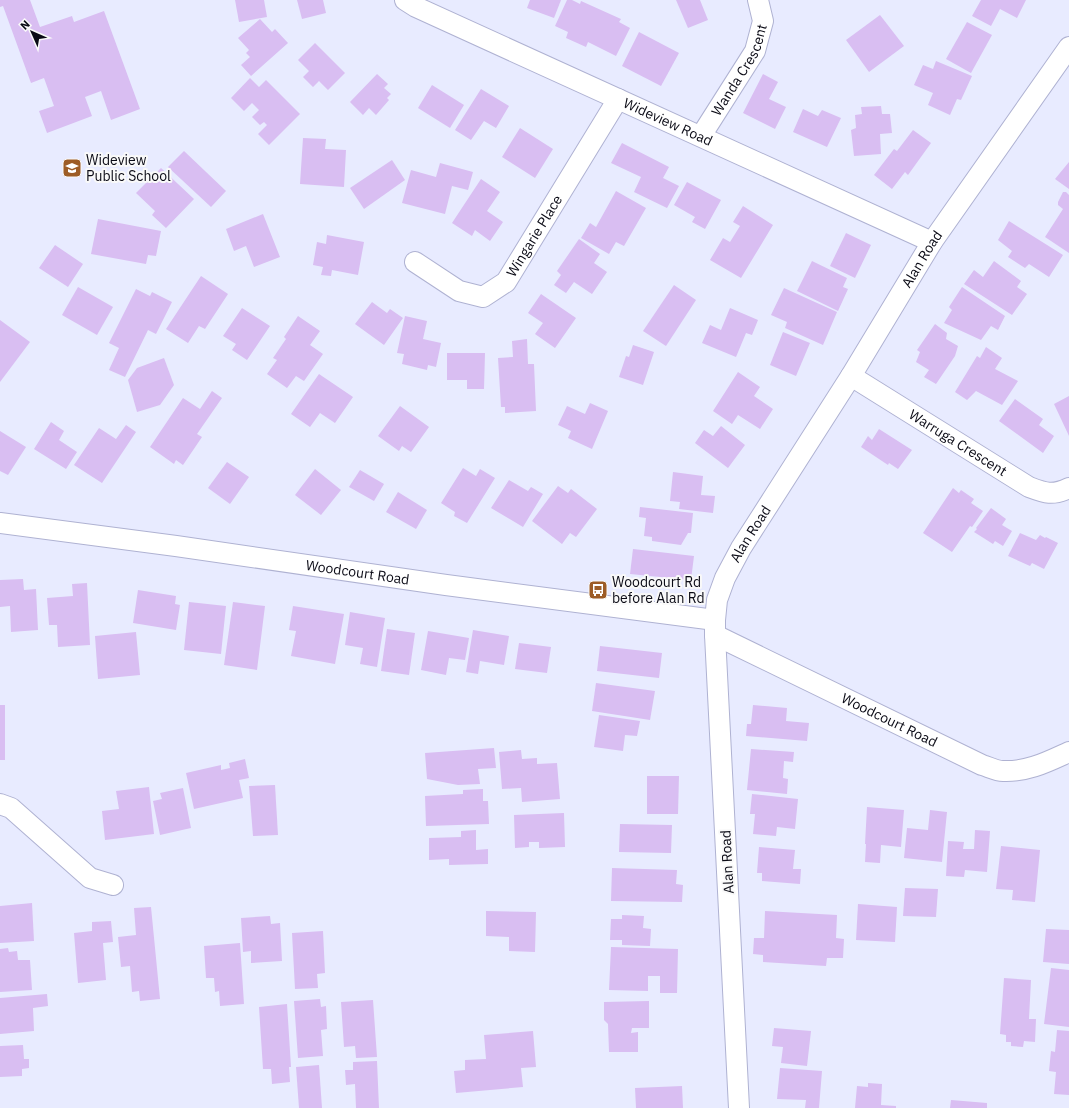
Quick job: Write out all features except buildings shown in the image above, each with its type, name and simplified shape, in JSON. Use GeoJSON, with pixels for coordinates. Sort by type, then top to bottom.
{"type":"FeatureCollection","features":[{"type":"Feature","properties":{"kind":"street","name":"Wideview Road"},"geometry":{"type":"LineString","coordinates":[[405,0],[416,7],[932,242]]}},
{"type":"Feature","properties":{"kind":"street","name":"Wanda Crescent"},"geometry":{"type":"LineString","coordinates":[[701,136],[755,51],[763,21],[758,0]]}},
{"type":"Feature","properties":{"kind":"street","name":"Alan Road"},"geometry":{"type":"LineString","coordinates":[[740,1108],[715,627],[717,600],[725,578],[738,554],[851,376],[932,242],[1069,47]]}},
{"type":"Feature","properties":{"kind":"street","name":"Wingarie Place"},"geometry":{"type":"LineString","coordinates":[[415,262],[459,290],[483,297],[506,282],[618,99]]}},
{"type":"Feature","properties":{"kind":"street","name":"Warruga Crescent"},"geometry":{"type":"LineString","coordinates":[[851,376],[1029,487],[1044,493],[1060,492],[1069,488]]}},
{"type":"Feature","properties":{"kind":"street","name":"Woodcourt Road"},"geometry":{"type":"LineString","coordinates":[[0,523],[176,546],[454,586],[715,627],[982,765],[1002,771],[1027,770],[1049,762],[1069,752]]}},
{"type":"Feature","properties":{"kind":"street"},"geometry":{"type":"LineString","coordinates":[[0,804],[11,808],[90,878],[113,885]]}},
{"type":"Feature","properties":{"kind":"place","name":"Wideview Public School"},"geometry":{"type":"Point","coordinates":[72,168]}},
{"type":"Feature","properties":{"kind":"place","name":"Woodcourt Rd before Alan Rd"},"geometry":{"type":"Point","coordinates":[598,590]}}]}
